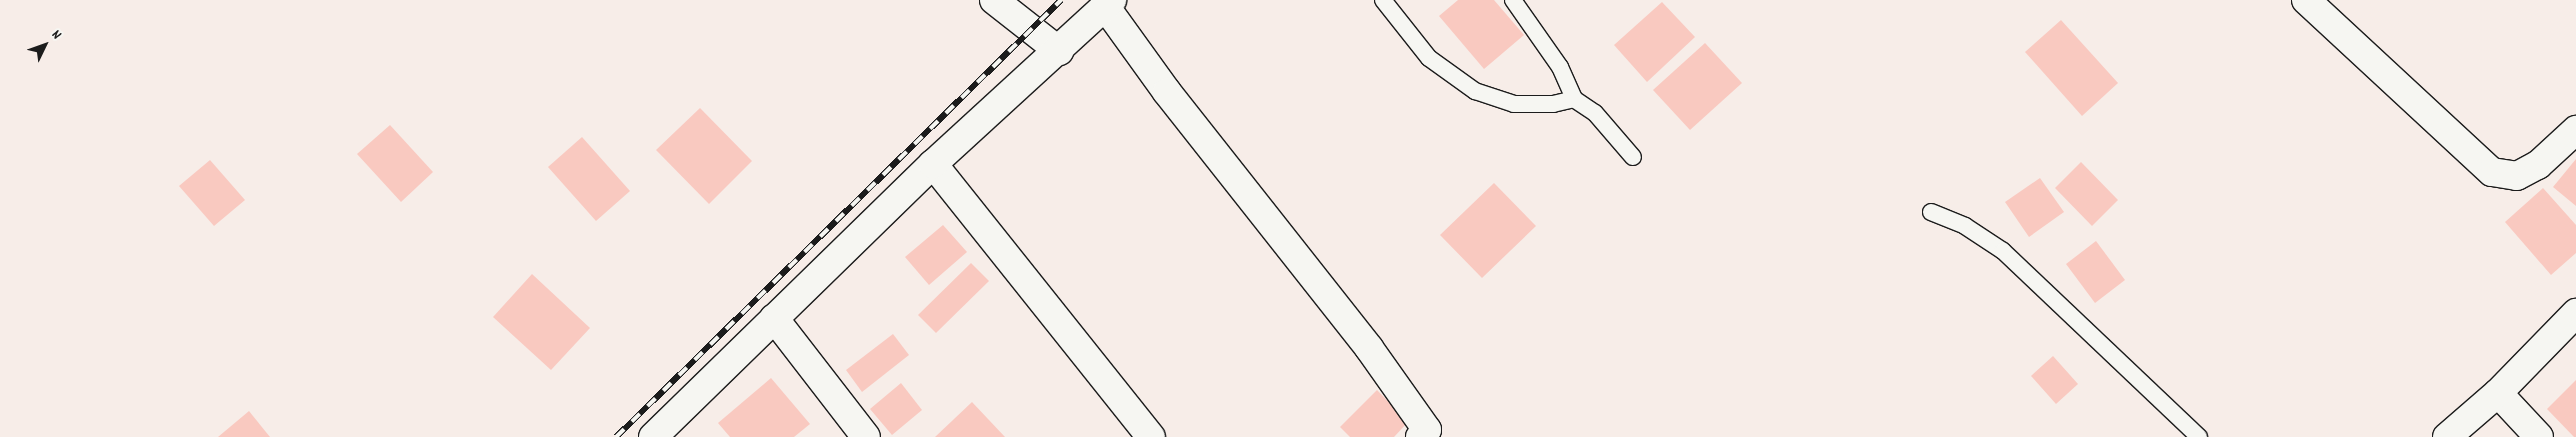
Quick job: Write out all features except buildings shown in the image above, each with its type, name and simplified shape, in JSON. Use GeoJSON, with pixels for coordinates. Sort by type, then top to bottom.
{"type":"FeatureCollection","features":[{"type":"Feature","properties":{"kind":"street"},"geometry":{"type":"LineString","coordinates":[[994,0],[1059,51]]}},
{"type":"Feature","properties":{"kind":"street"},"geometry":{"type":"LineString","coordinates":[[2306,0],[2492,172],[2517,176],[2538,165],[2576,130]]}},
{"type":"Feature","properties":{"kind":"street"},"geometry":{"type":"LineString","coordinates":[[653,437],[933,164],[1059,51],[1109,3],[1168,92],[1369,348],[1427,430],[1420,437]]}},
{"type":"Feature","properties":{"kind":"street"},"geometry":{"type":"LineString","coordinates":[[933,164],[1151,437]]}},
{"type":"Feature","properties":{"kind":"street"},"geometry":{"type":"LineString","coordinates":[[2447,437],[2498,393],[2576,313]]}},
{"type":"Feature","properties":{"kind":"street"},"geometry":{"type":"LineString","coordinates":[[774,318],[866,437]]}},
{"type":"Feature","properties":{"kind":"street"},"geometry":{"type":"LineString","coordinates":[[2498,393],[2539,437]]}},
{"type":"Feature","properties":{"kind":"lane"},"geometry":{"type":"LineString","coordinates":[[1383,0],[1429,58],[1475,91],[1514,104],[1553,104],[1574,99]]}},
{"type":"Feature","properties":{"kind":"lane"},"geometry":{"type":"LineString","coordinates":[[1513,0],[1560,66],[1574,99],[1595,113],[1633,157]]}},
{"type":"Feature","properties":{"kind":"lane"},"geometry":{"type":"LineString","coordinates":[[1931,212],[1965,226],[2003,251],[2199,437]]}},
{"type":"Feature","properties":{"kind":"railway"},"geometry":{"type":"LineString","coordinates":[[616,437],[1061,0]]}}]}
